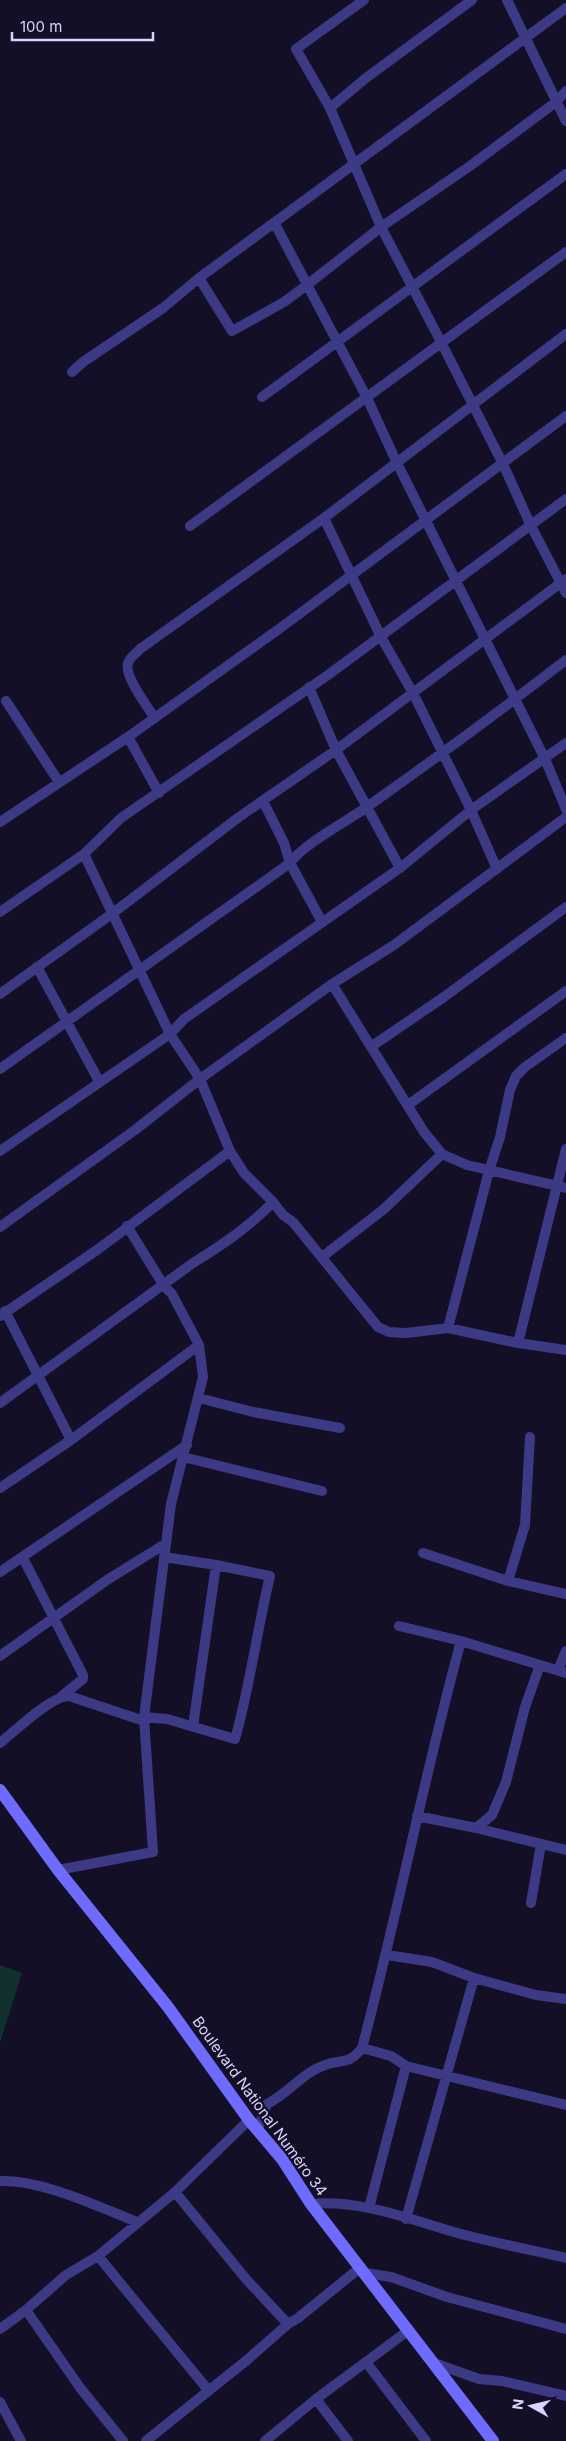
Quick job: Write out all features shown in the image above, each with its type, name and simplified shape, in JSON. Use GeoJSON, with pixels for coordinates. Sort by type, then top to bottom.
{"type":"FeatureCollection","features":[{"type":"Feature","properties":{"kind":"main road","name":"Boulevard National Numéro 34"},"geometry":{"type":"LineString","coordinates":[[0,1790],[58,1870],[168,2007],[249,2120],[282,2160],[311,2204],[493,2441]]}},
{"type":"Feature","properties":{"kind":"street"},"geometry":{"type":"LineString","coordinates":[[364,0],[296,49],[330,108],[381,227],[503,464],[531,526],[563,581],[566,593]]}},
{"type":"Feature","properties":{"kind":"street"},"geometry":{"type":"LineString","coordinates":[[330,108],[366,78],[472,0]]}},
{"type":"Feature","properties":{"kind":"street"},"geometry":{"type":"LineString","coordinates":[[507,0],[566,121]]}},
{"type":"Feature","properties":{"kind":"street"},"geometry":{"type":"LineString","coordinates":[[72,372],[83,362],[163,308],[199,278],[275,224],[566,8]]}},
{"type":"Feature","properties":{"kind":"street"},"geometry":{"type":"LineString","coordinates":[[199,278],[232,331],[284,302],[381,227],[470,166],[556,102],[566,91]]}},
{"type":"Feature","properties":{"kind":"street"},"geometry":{"type":"LineString","coordinates":[[262,397],[337,341],[414,288],[566,174]]}},
{"type":"Feature","properties":{"kind":"street"},"geometry":{"type":"LineString","coordinates":[[275,224],[368,398],[396,461],[428,520],[546,759],[566,809]]}},
{"type":"Feature","properties":{"kind":"street"},"geometry":{"type":"LineString","coordinates":[[190,526],[566,252]]}},
{"type":"Feature","properties":{"kind":"street"},"geometry":{"type":"LineString","coordinates":[[154,717],[129,676],[128,661],[140,649],[324,518],[396,461],[566,334]]}},
{"type":"Feature","properties":{"kind":"street"},"geometry":{"type":"LineString","coordinates":[[0,822],[128,736],[428,520],[566,416]]}},
{"type":"Feature","properties":{"kind":"street"},"geometry":{"type":"LineString","coordinates":[[0,912],[84,854],[121,818],[159,794],[380,637],[458,581],[566,499]]}},
{"type":"Feature","properties":{"kind":"street"},"geometry":{"type":"LineString","coordinates":[[324,518],[380,637],[413,693],[471,810],[497,869]]}},
{"type":"Feature","properties":{"kind":"street"},"geometry":{"type":"LineString","coordinates":[[0,994],[113,913],[239,816],[336,750],[563,581]]}},
{"type":"Feature","properties":{"kind":"street"},"geometry":{"type":"LineString","coordinates":[[0,1069],[140,971],[290,862],[295,855],[442,754],[566,660]]}},
{"type":"Feature","properties":{"kind":"street"},"geometry":{"type":"LineString","coordinates":[[309,687],[336,750],[400,868]]}},
{"type":"Feature","properties":{"kind":"street"},"geometry":{"type":"LineString","coordinates":[[6,701],[59,782]]}},
{"type":"Feature","properties":{"kind":"street"},"geometry":{"type":"LineString","coordinates":[[128,736],[159,794]]}},
{"type":"Feature","properties":{"kind":"street"},"geometry":{"type":"LineString","coordinates":[[0,1151],[99,1081],[170,1034],[184,1019],[400,868],[471,810],[546,759],[566,743]]}},
{"type":"Feature","properties":{"kind":"street"},"geometry":{"type":"LineString","coordinates":[[263,801],[284,843],[290,862],[322,922]]}},
{"type":"Feature","properties":{"kind":"street"},"geometry":{"type":"LineString","coordinates":[[0,1227],[332,984],[394,945],[566,817]]}},
{"type":"Feature","properties":{"kind":"street"},"geometry":{"type":"LineString","coordinates":[[84,854],[170,1034],[200,1079],[230,1151],[244,1173],[283,1215],[293,1222],[378,1327],[389,1332],[406,1333],[448,1328],[518,1343],[566,1350]]}},
{"type":"Feature","properties":{"kind":"street"},"geometry":{"type":"LineString","coordinates":[[372,1046],[566,907]]}},
{"type":"Feature","properties":{"kind":"street"},"geometry":{"type":"LineString","coordinates":[[37,967],[99,1081]]}},
{"type":"Feature","properties":{"kind":"street"},"geometry":{"type":"LineString","coordinates":[[332,984],[424,1132],[442,1154],[467,1165],[561,1186]]}},
{"type":"Feature","properties":{"kind":"street"},"geometry":{"type":"LineString","coordinates":[[408,1105],[566,991]]}},
{"type":"Feature","properties":{"kind":"street"},"geometry":{"type":"LineString","coordinates":[[448,1328],[489,1170],[500,1137],[510,1090],[516,1076],[566,1038]]}},
{"type":"Feature","properties":{"kind":"street"},"geometry":{"type":"LineString","coordinates":[[518,1343],[561,1186],[566,1150]]}},
{"type":"Feature","properties":{"kind":"street"},"geometry":{"type":"LineString","coordinates":[[71,1440],[3,1313],[96,1250],[230,1151]]}},
{"type":"Feature","properties":{"kind":"street"},"geometry":{"type":"LineString","coordinates":[[322,1257],[384,1209],[442,1154]]}},
{"type":"Feature","properties":{"kind":"street"},"geometry":{"type":"LineString","coordinates":[[0,1404],[193,1263],[223,1244],[236,1232],[244,1229],[272,1202]]}},
{"type":"Feature","properties":{"kind":"street"},"geometry":{"type":"LineString","coordinates":[[58,1870],[153,1852],[144,1719],[171,1504],[203,1377],[199,1346],[172,1294],[164,1286],[127,1226]]}},
{"type":"Feature","properties":{"kind":"street"},"geometry":{"type":"LineString","coordinates":[[0,1488],[71,1440],[199,1346]]}},
{"type":"Feature","properties":{"kind":"street"},"geometry":{"type":"LineString","coordinates":[[199,1398],[253,1412],[340,1428]]}},
{"type":"Feature","properties":{"kind":"street"},"geometry":{"type":"LineString","coordinates":[[508,1581],[525,1525],[530,1437]]}},
{"type":"Feature","properties":{"kind":"street"},"geometry":{"type":"LineString","coordinates":[[0,1572],[187,1445]]}},
{"type":"Feature","properties":{"kind":"street"},"geometry":{"type":"LineString","coordinates":[[183,1457],[322,1491]]}},
{"type":"Feature","properties":{"kind":"street"},"geometry":{"type":"LineString","coordinates":[[0,1656],[54,1620],[107,1580],[165,1544]]}},
{"type":"Feature","properties":{"kind":"street"},"geometry":{"type":"LineString","coordinates":[[423,1553],[508,1581],[566,1594]]}},
{"type":"Feature","properties":{"kind":"street"},"geometry":{"type":"LineString","coordinates":[[0,1743],[83,1679],[83,1675],[23,1558]]}},
{"type":"Feature","properties":{"kind":"street"},"geometry":{"type":"LineString","coordinates":[[62,1696],[69,1696],[144,1719],[167,1719],[235,1739],[242,1714],[253,1650],[270,1576],[216,1565],[164,1558]]}},
{"type":"Feature","properties":{"kind":"street"},"geometry":{"type":"LineString","coordinates":[[193,1726],[216,1565]]}},
{"type":"Feature","properties":{"kind":"street"},"geometry":{"type":"LineString","coordinates":[[399,1626],[461,1641],[562,1671],[566,1651]]}},
{"type":"Feature","properties":{"kind":"street"},"geometry":{"type":"LineString","coordinates":[[258,2131],[267,2104],[279,2098],[324,2065],[355,2058],[362,2048],[387,1955],[389,1931],[434,1739],[461,1641]]}},
{"type":"Feature","properties":{"kind":"street"},"geometry":{"type":"LineString","coordinates":[[476,1828],[492,1815],[506,1782],[525,1707],[540,1665]]}},
{"type":"Feature","properties":{"kind":"street"},"geometry":{"type":"LineString","coordinates":[[417,1816],[566,1850]]}},
{"type":"Feature","properties":{"kind":"street"},"geometry":{"type":"LineString","coordinates":[[531,1902],[541,1844]]}},
{"type":"Feature","properties":{"kind":"street"},"geometry":{"type":"LineString","coordinates":[[387,1955],[432,1962],[474,1978],[536,1995],[566,1999]]}},
{"type":"Feature","properties":{"kind":"street"},"geometry":{"type":"LineString","coordinates":[[406,2219],[448,2077],[474,1978]]}},
{"type":"Feature","properties":{"kind":"street"},"geometry":{"type":"LineString","coordinates":[[362,2048],[391,2056],[406,2066],[566,2105]]}},
{"type":"Feature","properties":{"kind":"street"},"geometry":{"type":"LineString","coordinates":[[369,2208],[406,2066]]}},
{"type":"Feature","properties":{"kind":"street"},"geometry":{"type":"LineString","coordinates":[[0,2329],[26,2310],[66,2275],[98,2256],[175,2192],[249,2120]]}},
{"type":"Feature","properties":{"kind":"street"},"geometry":{"type":"LineString","coordinates":[[0,2181],[16,2180],[62,2194],[137,2222]]}},
{"type":"Feature","properties":{"kind":"street"},"geometry":{"type":"LineString","coordinates":[[175,2192],[246,2279],[288,2324]]}},
{"type":"Feature","properties":{"kind":"street"},"geometry":{"type":"LineString","coordinates":[[311,2204],[326,2202],[369,2208],[492,2242],[566,2258]]}},
{"type":"Feature","properties":{"kind":"street"},"geometry":{"type":"LineString","coordinates":[[98,2256],[209,2391]]}},
{"type":"Feature","properties":{"kind":"street"},"geometry":{"type":"LineString","coordinates":[[146,2441],[288,2324],[363,2270],[391,2277],[447,2297],[566,2329]]}},
{"type":"Feature","properties":{"kind":"street"},"geometry":{"type":"LineString","coordinates":[[26,2310],[81,2389],[123,2441]]}},
{"type":"Feature","properties":{"kind":"street"},"geometry":{"type":"LineString","coordinates":[[271,2439],[316,2399],[409,2330]]}},
{"type":"Feature","properties":{"kind":"street"},"geometry":{"type":"LineString","coordinates":[[366,2362],[426,2441]]}},
{"type":"Feature","properties":{"kind":"street"},"geometry":{"type":"LineString","coordinates":[[434,2363],[479,2379],[502,2381],[566,2396]]}},
{"type":"Feature","properties":{"kind":"street"},"geometry":{"type":"LineString","coordinates":[[316,2399],[348,2441]]}},
{"type":"Feature","properties":{"kind":"street"},"geometry":{"type":"LineString","coordinates":[[0,2402],[21,2441]]}},
{"type":"Feature","properties":{"kind":"green space"},"geometry":{"type":"Polygon","coordinates":[[[0,1965],[22,1973],[0,2043],[0,1965]]]}}]}
